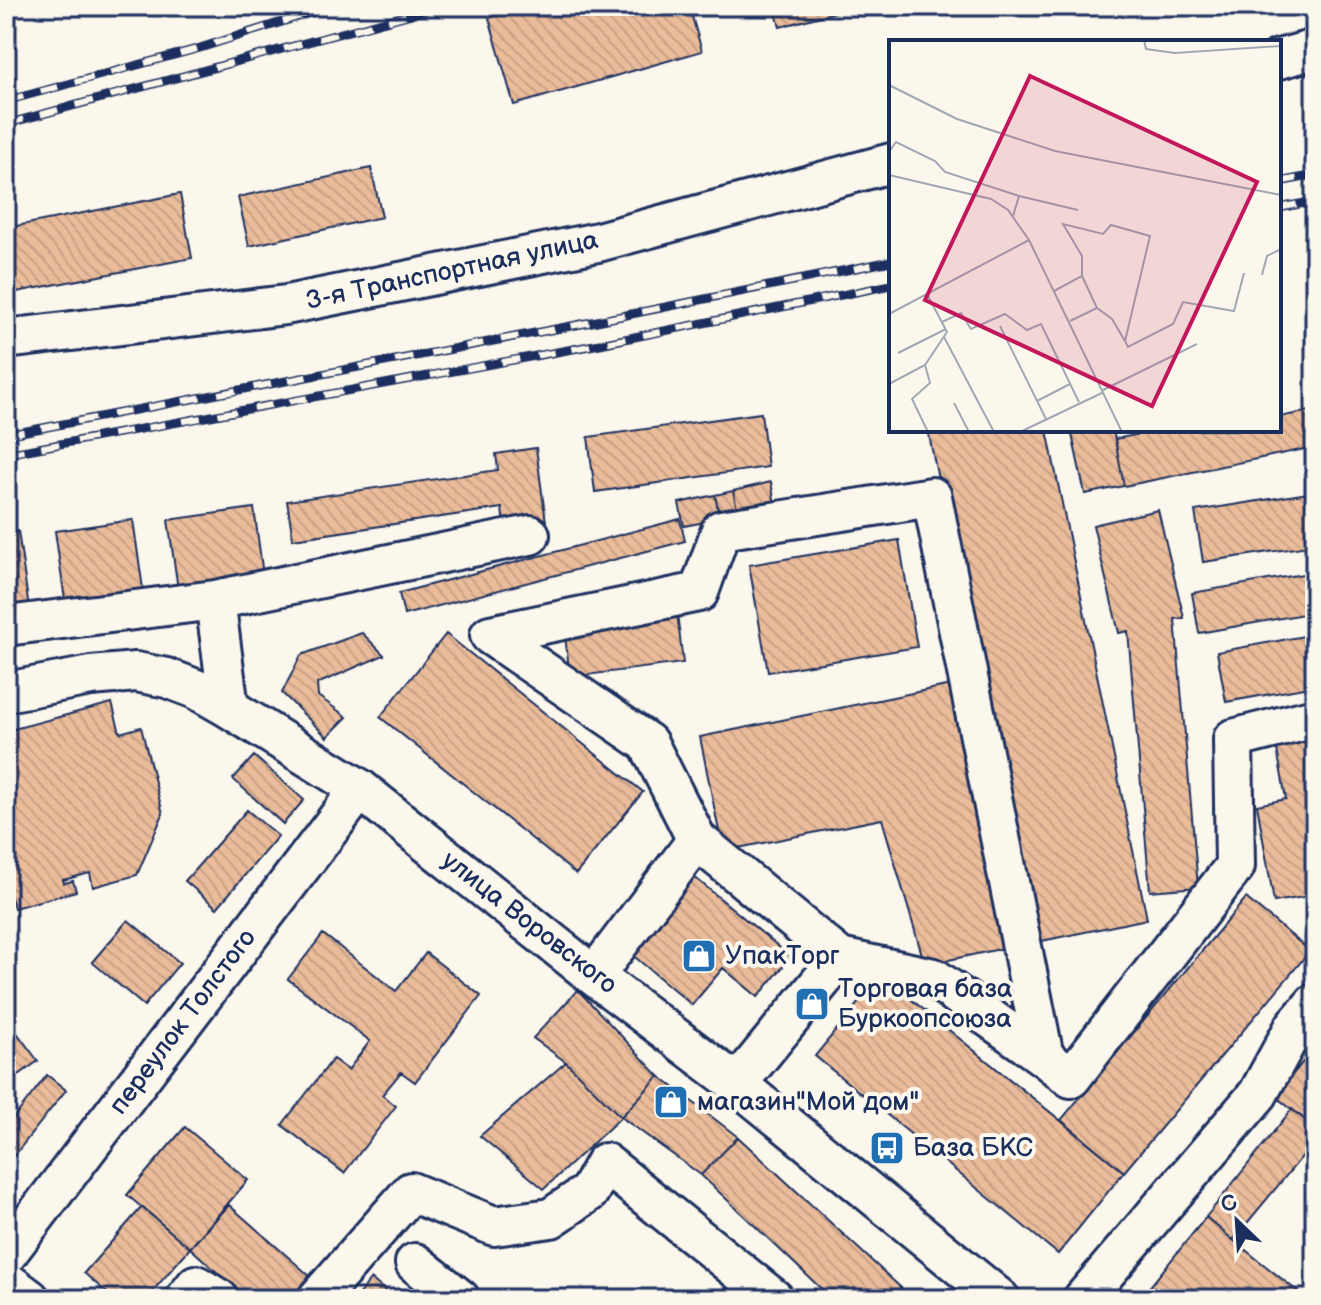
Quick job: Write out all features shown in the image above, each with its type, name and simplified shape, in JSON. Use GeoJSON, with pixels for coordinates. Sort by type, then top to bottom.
{"type":"FeatureCollection","features":[{"type":"Feature","properties":{"kind":"street"},"geometry":{"type":"LineString","coordinates":[[1281,58],[1315,49]]}},
{"type":"Feature","properties":{"kind":"street","name":"3-я Транспортная улица"},"geometry":{"type":"LineString","coordinates":[[6,339],[286,305],[598,242],[889,164]]}},
{"type":"Feature","properties":{"kind":"street"},"geometry":{"type":"LineString","coordinates":[[1044,1057],[932,497],[721,530],[699,592],[490,635],[648,743],[697,840],[840,958],[934,978],[1071,1078],[1235,866],[1233,739],[1315,718]]}},
{"type":"Feature","properties":{"kind":"street"},"geometry":{"type":"LineString","coordinates":[[6,626],[215,600],[530,535]]}},
{"type":"Feature","properties":{"kind":"street"},"geometry":{"type":"LineString","coordinates":[[215,600],[229,708]]}},
{"type":"Feature","properties":{"kind":"street","name":"улица Воровского"},"geometry":{"type":"LineString","coordinates":[[6,692],[91,676],[136,672],[167,678],[196,689],[229,708],[360,789],[594,976],[737,1084],[1000,1299]]}},
{"type":"Feature","properties":{"kind":"street","name":"переулок Толстого"},"geometry":{"type":"LineString","coordinates":[[6,1255],[360,789]]}},
{"type":"Feature","properties":{"kind":"street"},"geometry":{"type":"LineString","coordinates":[[594,976],[697,840]]}},
{"type":"Feature","properties":{"kind":"street"},"geometry":{"type":"LineString","coordinates":[[737,1084],[840,958]]}},
{"type":"Feature","properties":{"kind":"street"},"geometry":{"type":"LineString","coordinates":[[1083,1299],[1258,1094],[1295,1026],[1315,1003]]}},
{"type":"Feature","properties":{"kind":"street"},"geometry":{"type":"LineString","coordinates":[[317,1299],[411,1192],[494,1226],[551,1218],[589,1192],[605,1163],[774,1299]]}},
{"type":"Feature","properties":{"kind":"street"},"geometry":{"type":"LineString","coordinates":[[415,1263],[460,1299]]}},
{"type":"Feature","properties":{"kind":"street"},"geometry":{"type":"LineString","coordinates":[[6,1281],[30,1299]]}},
{"type":"Feature","properties":{"kind":"street"},"geometry":{"type":"LineString","coordinates":[[185,1299],[196,1285],[219,1299]]}},
{"type":"Feature","properties":{"kind":"building"},"geometry":{"type":"Polygon","coordinates":[[[530,6],[689,6],[702,51],[514,105],[489,18],[530,6]]]}},
{"type":"Feature","properties":{"kind":"building"},"geometry":{"type":"Polygon","coordinates":[[[774,6],[858,6],[780,27],[774,6]]]}},
{"type":"Feature","properties":{"kind":"building"},"geometry":{"type":"Polygon","coordinates":[[[371,168],[382,217],[249,246],[238,197],[371,168]]]}},
{"type":"Feature","properties":{"kind":"building"},"geometry":{"type":"Polygon","coordinates":[[[180,194],[192,258],[6,294],[6,228],[180,194]]]}},
{"type":"Feature","properties":{"kind":"building"},"geometry":{"type":"Polygon","coordinates":[[[1315,297],[1315,346],[1306,298],[1315,297]]]}},
{"type":"Feature","properties":{"kind":"building"},"geometry":{"type":"Polygon","coordinates":[[[1315,410],[1315,447],[1124,486],[1115,439],[1150,432],[1281,432],[1281,417],[1315,410]]]}},
{"type":"Feature","properties":{"kind":"building"},"geometry":{"type":"Polygon","coordinates":[[[761,413],[768,467],[595,492],[588,437],[761,413]]]}},
{"type":"Feature","properties":{"kind":"building"},"geometry":{"type":"Polygon","coordinates":[[[928,432],[1047,432],[1147,919],[1032,943],[928,432]]]}},
{"type":"Feature","properties":{"kind":"building"},"geometry":{"type":"Polygon","coordinates":[[[1071,432],[1113,432],[1124,486],[1085,494],[1071,432]]]}},
{"type":"Feature","properties":{"kind":"building"},"geometry":{"type":"Polygon","coordinates":[[[536,448],[546,522],[504,527],[502,508],[293,539],[287,501],[498,470],[496,454],[536,448]]]}},
{"type":"Feature","properties":{"kind":"building"},"geometry":{"type":"Polygon","coordinates":[[[771,482],[776,510],[739,518],[733,491],[771,482]]]}},
{"type":"Feature","properties":{"kind":"building"},"geometry":{"type":"Polygon","coordinates":[[[733,491],[739,516],[720,521],[715,495],[733,491]]]}},
{"type":"Feature","properties":{"kind":"building"},"geometry":{"type":"Polygon","coordinates":[[[733,491],[739,516],[720,521],[715,495],[733,491]]]}},
{"type":"Feature","properties":{"kind":"building"},"geometry":{"type":"Polygon","coordinates":[[[1315,492],[1315,545],[1203,562],[1195,511],[1315,492]]]}},
{"type":"Feature","properties":{"kind":"building"},"geometry":{"type":"Polygon","coordinates":[[[715,495],[720,519],[684,526],[679,503],[715,495]]]}},
{"type":"Feature","properties":{"kind":"building"},"geometry":{"type":"Polygon","coordinates":[[[254,508],[264,583],[179,596],[168,520],[254,508]]]}},
{"type":"Feature","properties":{"kind":"building"},"geometry":{"type":"Polygon","coordinates":[[[1158,510],[1184,618],[1175,619],[1198,887],[1150,891],[1128,631],[1119,633],[1093,525],[1158,510]]]}},
{"type":"Feature","properties":{"kind":"building"},"geometry":{"type":"Polygon","coordinates":[[[680,519],[685,541],[404,615],[399,593],[680,519]]]}},
{"type":"Feature","properties":{"kind":"building"},"geometry":{"type":"Polygon","coordinates":[[[133,520],[144,596],[66,607],[55,531],[133,520]]]}},
{"type":"Feature","properties":{"kind":"building"},"geometry":{"type":"Polygon","coordinates":[[[18,531],[29,608],[6,611],[6,533],[18,531]]]}},
{"type":"Feature","properties":{"kind":"building"},"geometry":{"type":"Polygon","coordinates":[[[899,540],[917,647],[768,672],[749,565],[899,540]]]}},
{"type":"Feature","properties":{"kind":"building"},"geometry":{"type":"Polygon","coordinates":[[[1315,572],[1315,612],[1199,633],[1192,593],[1315,572]]]}},
{"type":"Feature","properties":{"kind":"building"},"geometry":{"type":"Polygon","coordinates":[[[677,613],[683,663],[570,677],[564,628],[677,613]]]}},
{"type":"Feature","properties":{"kind":"building"},"geometry":{"type":"Polygon","coordinates":[[[362,633],[384,655],[317,684],[318,696],[347,717],[327,737],[282,693],[301,655],[362,633]]]}},
{"type":"Feature","properties":{"kind":"building"},"geometry":{"type":"Polygon","coordinates":[[[446,634],[643,792],[576,874],[380,717],[446,634]]]}},
{"type":"Feature","properties":{"kind":"building"},"geometry":{"type":"Polygon","coordinates":[[[1315,634],[1315,686],[1226,702],[1217,652],[1315,634]]]}},
{"type":"Feature","properties":{"kind":"building"},"geometry":{"type":"Polygon","coordinates":[[[956,684],[1014,946],[925,965],[882,819],[723,851],[700,737],[956,684]]]}},
{"type":"Feature","properties":{"kind":"building"},"geometry":{"type":"Polygon","coordinates":[[[112,703],[120,733],[141,727],[163,814],[137,875],[93,887],[90,873],[63,880],[64,883],[73,881],[76,891],[14,908],[6,879],[6,731],[112,703]]]}},
{"type":"Feature","properties":{"kind":"building"},"geometry":{"type":"Polygon","coordinates":[[[1315,737],[1315,895],[1274,902],[1257,805],[1286,799],[1276,744],[1315,737]]]}},
{"type":"Feature","properties":{"kind":"building"},"geometry":{"type":"Polygon","coordinates":[[[254,756],[304,800],[283,824],[233,779],[254,756]]]}},
{"type":"Feature","properties":{"kind":"building"},"geometry":{"type":"Polygon","coordinates":[[[247,810],[278,836],[217,908],[185,881],[247,810]]]}},
{"type":"Feature","properties":{"kind":"building"},"geometry":{"type":"Polygon","coordinates":[[[687,871],[791,957],[758,997],[723,968],[692,1005],[623,947],[687,871]]]}},
{"type":"Feature","properties":{"kind":"building"},"geometry":{"type":"Polygon","coordinates":[[[1246,898],[1310,951],[1124,1172],[1061,1120],[1246,898]]]}},
{"type":"Feature","properties":{"kind":"building"},"geometry":{"type":"Polygon","coordinates":[[[128,920],[180,963],[144,1006],[92,962],[128,920]]]}},
{"type":"Feature","properties":{"kind":"building"},"geometry":{"type":"Polygon","coordinates":[[[323,934],[396,991],[426,953],[481,996],[415,1082],[401,1072],[382,1095],[396,1106],[344,1173],[282,1125],[333,1059],[348,1070],[370,1041],[288,979],[323,934]]]}},
{"type":"Feature","properties":{"kind":"building"},"geometry":{"type":"Polygon","coordinates":[[[881,975],[1124,1172],[1058,1254],[815,1056],[881,975]]]}},
{"type":"Feature","properties":{"kind":"building"},"geometry":{"type":"Polygon","coordinates":[[[578,990],[659,1076],[621,1117],[566,1062],[533,1038],[578,990]]]}},
{"type":"Feature","properties":{"kind":"building"},"geometry":{"type":"Polygon","coordinates":[[[6,1018],[38,1061],[12,1080],[6,1072],[6,1018]]]}},
{"type":"Feature","properties":{"kind":"building"},"geometry":{"type":"Polygon","coordinates":[[[1315,1047],[1315,1128],[1275,1096],[1315,1047]]]}},
{"type":"Feature","properties":{"kind":"building"},"geometry":{"type":"Polygon","coordinates":[[[566,1062],[621,1117],[544,1189],[480,1136],[566,1062]]]}},
{"type":"Feature","properties":{"kind":"building"},"geometry":{"type":"Polygon","coordinates":[[[47,1075],[66,1090],[6,1166],[6,1128],[47,1075]]]}},
{"type":"Feature","properties":{"kind":"building"},"geometry":{"type":"Polygon","coordinates":[[[659,1076],[738,1137],[701,1175],[621,1117],[659,1076]]]}},
{"type":"Feature","properties":{"kind":"building"},"geometry":{"type":"Polygon","coordinates":[[[1292,1109],[1315,1128],[1315,1141],[1233,1240],[1206,1217],[1292,1109]]]}},
{"type":"Feature","properties":{"kind":"building"},"geometry":{"type":"Polygon","coordinates":[[[185,1127],[248,1180],[190,1248],[127,1195],[185,1127]]]}},
{"type":"Feature","properties":{"kind":"building"},"geometry":{"type":"Polygon","coordinates":[[[738,1137],[913,1299],[832,1299],[701,1175],[738,1137]]]}},
{"type":"Feature","properties":{"kind":"building"},"geometry":{"type":"Polygon","coordinates":[[[229,1205],[311,1277],[292,1299],[247,1299],[190,1248],[229,1205]]]}},
{"type":"Feature","properties":{"kind":"building"},"geometry":{"type":"Polygon","coordinates":[[[142,1207],[190,1248],[146,1299],[114,1299],[84,1273],[142,1207]]]}},
{"type":"Feature","properties":{"kind":"building"},"geometry":{"type":"Polygon","coordinates":[[[1206,1217],[1233,1240],[1307,1299],[1140,1299],[1206,1217]]]}},
{"type":"Feature","properties":{"kind":"building"},"geometry":{"type":"Polygon","coordinates":[[[371,1279],[395,1299],[355,1299],[371,1279]]]}},
{"type":"Feature","properties":{"kind":"railway"},"geometry":{"type":"LineString","coordinates":[[6,101],[200,48],[332,6]]}},
{"type":"Feature","properties":{"kind":"railway"},"geometry":{"type":"LineString","coordinates":[[6,124],[441,6]]}},
{"type":"Feature","properties":{"kind":"railway"},"geometry":{"type":"LineString","coordinates":[[1281,182],[1315,175]]}},
{"type":"Feature","properties":{"kind":"railway"},"geometry":{"type":"LineString","coordinates":[[1281,208],[1315,201]]}},
{"type":"Feature","properties":{"kind":"railway"},"geometry":{"type":"LineString","coordinates":[[6,435],[889,261]]}},
{"type":"Feature","properties":{"kind":"railway"},"geometry":{"type":"LineString","coordinates":[[6,454],[600,344],[889,285]]}},
{"type":"Feature","properties":{"kind":"place","name":"УпакТорг"},"geometry":{"type":"Point","coordinates":[699,956]}},
{"type":"Feature","properties":{"kind":"place","name":"Торговая база Буркоопсоюза"},"geometry":{"type":"Point","coordinates":[812,1004]}},
{"type":"Feature","properties":{"kind":"place","name":"магазин\"Мой дом\""},"geometry":{"type":"Point","coordinates":[671,1102]}},
{"type":"Feature","properties":{"kind":"place","name":"База БКС"},"geometry":{"type":"Point","coordinates":[887,1148]}}]}
